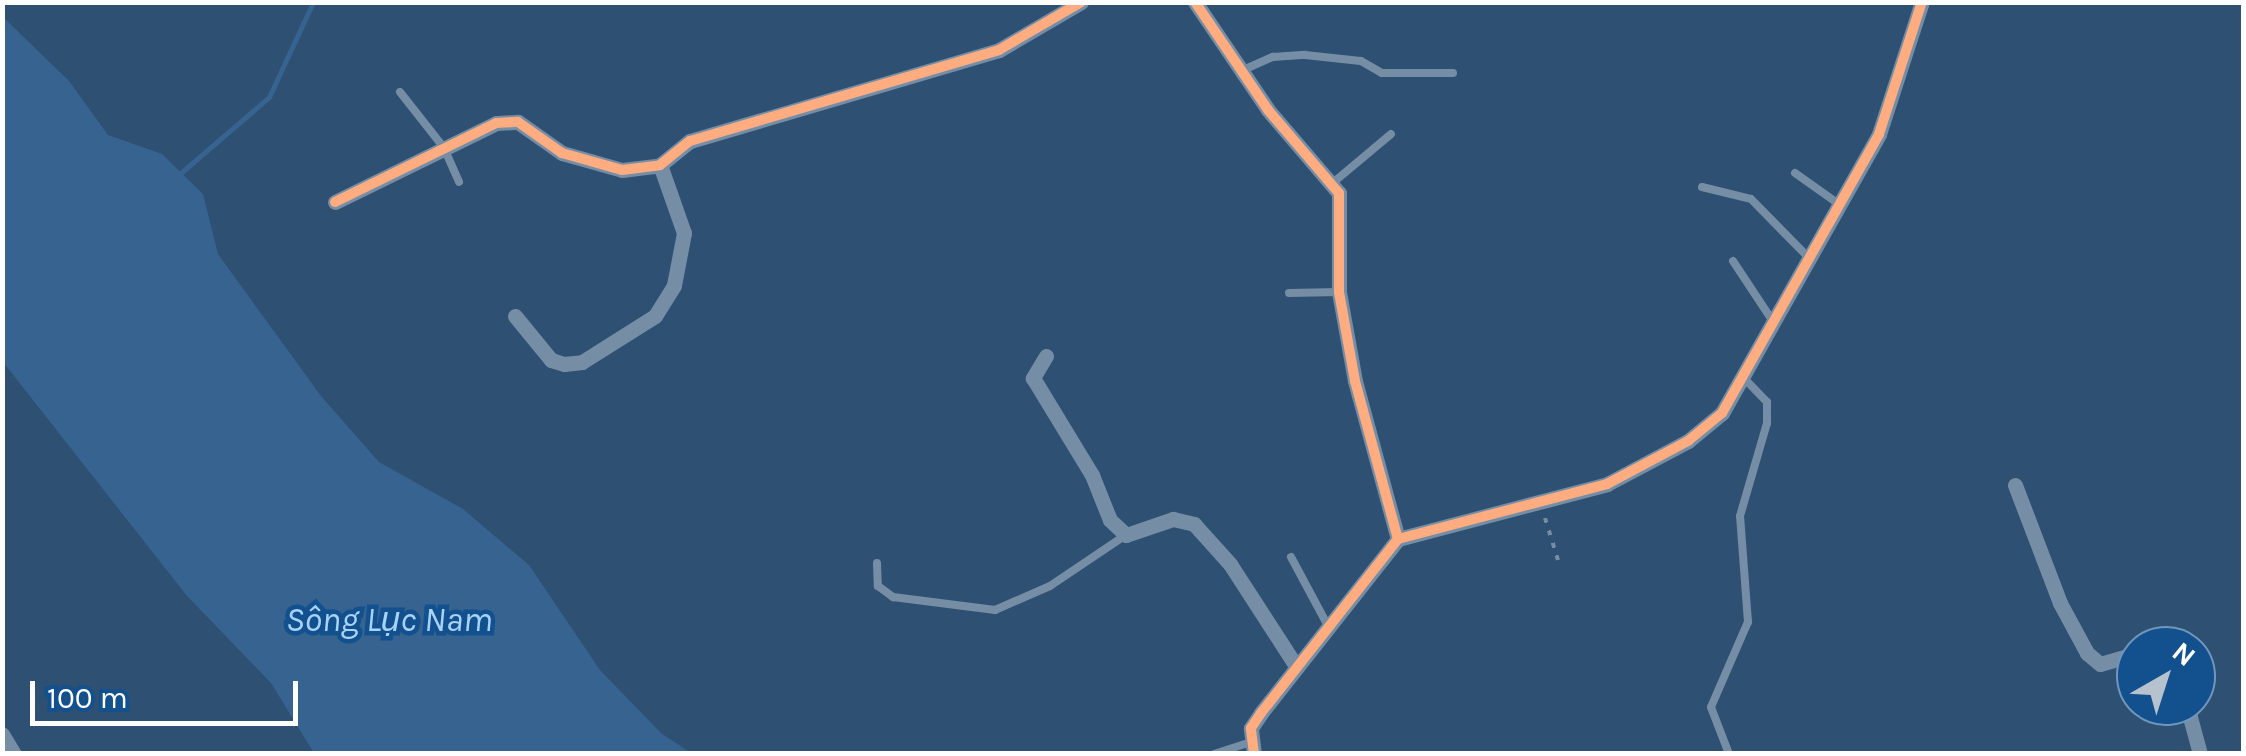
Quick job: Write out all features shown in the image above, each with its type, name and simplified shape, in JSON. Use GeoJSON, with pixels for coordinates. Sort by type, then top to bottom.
{"type":"FeatureCollection","features":[{"type":"Feature","properties":{"kind":"street"},"geometry":{"type":"LineString","coordinates":[[335,202],[496,123],[518,122],[577,157],[622,170],[660,164],[690,141],[999,50],[1082,2]]}},
{"type":"Feature","properties":{"kind":"street"},"geometry":{"type":"LineString","coordinates":[[1195,2],[1241,72],[1335,180],[1341,212],[1339,292],[1355,380],[1398,539]]}},
{"type":"Feature","properties":{"kind":"street"},"geometry":{"type":"LineString","coordinates":[[1253,748],[1251,728],[1398,539],[1607,484],[1688,442],[1722,413],[1811,260],[1878,134],[1922,2]]}},
{"type":"Feature","properties":{"kind":"street"},"geometry":{"type":"LineString","coordinates":[[514,316],[551,360],[564,364],[582,362],[654,316],[674,286],[684,233],[660,164]]}},
{"type":"Feature","properties":{"kind":"street"},"geometry":{"type":"LineString","coordinates":[[1046,356],[1032,378],[1092,475],[1110,520],[1126,535],[1173,519],[1194,524],[1230,564],[1296,666]]}},
{"type":"Feature","properties":{"kind":"street"},"geometry":{"type":"LineString","coordinates":[[2015,485],[2060,603],[2087,653],[2100,664],[2116,660]]}},
{"type":"Feature","properties":{"kind":"street"},"geometry":{"type":"LineString","coordinates":[[2192,726],[2200,754]]}},
{"type":"Feature","properties":{"kind":"street"},"geometry":{"type":"LineString","coordinates":[[2,734],[14,754]]}},
{"type":"Feature","properties":{"kind":"lane"},"geometry":{"type":"LineString","coordinates":[[1241,72],[1273,57],[1305,56],[1361,62],[1382,73],[1453,73]]}},
{"type":"Feature","properties":{"kind":"lane"},"geometry":{"type":"LineString","coordinates":[[400,92],[444,148],[460,182]]}},
{"type":"Feature","properties":{"kind":"lane"},"geometry":{"type":"LineString","coordinates":[[1335,180],[1391,134]]}},
{"type":"Feature","properties":{"kind":"lane"},"geometry":{"type":"LineString","coordinates":[[1795,173],[1840,205]]}},
{"type":"Feature","properties":{"kind":"lane"},"geometry":{"type":"LineString","coordinates":[[1702,187],[1751,199],[1811,260]]}},
{"type":"Feature","properties":{"kind":"lane"},"geometry":{"type":"LineString","coordinates":[[1733,261],[1774,324]]}},
{"type":"Feature","properties":{"kind":"lane"},"geometry":{"type":"LineString","coordinates":[[1289,293],[1339,292]]}},
{"type":"Feature","properties":{"kind":"lane"},"geometry":{"type":"LineString","coordinates":[[1729,754],[1711,707],[1748,622],[1740,516],[1766,424],[1766,402],[1744,378]]}},
{"type":"Feature","properties":{"kind":"lane"},"geometry":{"type":"LineString","coordinates":[[877,563],[878,586],[893,597],[995,610],[1050,586],[1126,535]]}},
{"type":"Feature","properties":{"kind":"lane"},"geometry":{"type":"LineString","coordinates":[[1291,557],[1328,628]]}},
{"type":"Feature","properties":{"kind":"lane"},"geometry":{"type":"LineString","coordinates":[[1214,754],[1253,748]]}},
{"type":"Feature","properties":{"kind":"path"},"geometry":{"type":"LineString","coordinates":[[1541,504],[1558,560]]}},
{"type":"Feature","properties":{"kind":"water","name":"Sông Lục Nam"},"geometry":{"type":"Polygon","coordinates":[[[3,17],[69,81],[108,135],[162,154],[203,194],[218,254],[321,396],[379,462],[463,509],[529,565],[600,670],[661,733],[691,753],[314,753],[271,683],[187,596],[3,362],[3,17]]]}},
{"type":"Feature","properties":{"kind":"waterway"},"geometry":{"type":"LineString","coordinates":[[176,177],[269,97],[313,2]]}},
{"type":"Feature","properties":{"kind":"cycle path"},"geometry":{"type":"LineString","coordinates":[[335,202],[496,123],[518,122],[562,153],[622,170],[660,165],[690,141],[999,50],[1081,2]]}},
{"type":"Feature","properties":{"kind":"cycle path"},"geometry":{"type":"LineString","coordinates":[[1195,2],[1268,110],[1339,193],[1339,292],[1355,381],[1398,539]]}},
{"type":"Feature","properties":{"kind":"cycle path"},"geometry":{"type":"LineString","coordinates":[[1254,754],[1251,728],[1261,713],[1398,539],[1607,484],[1688,441],[1722,413],[1879,134],[1922,2]]}}]}
